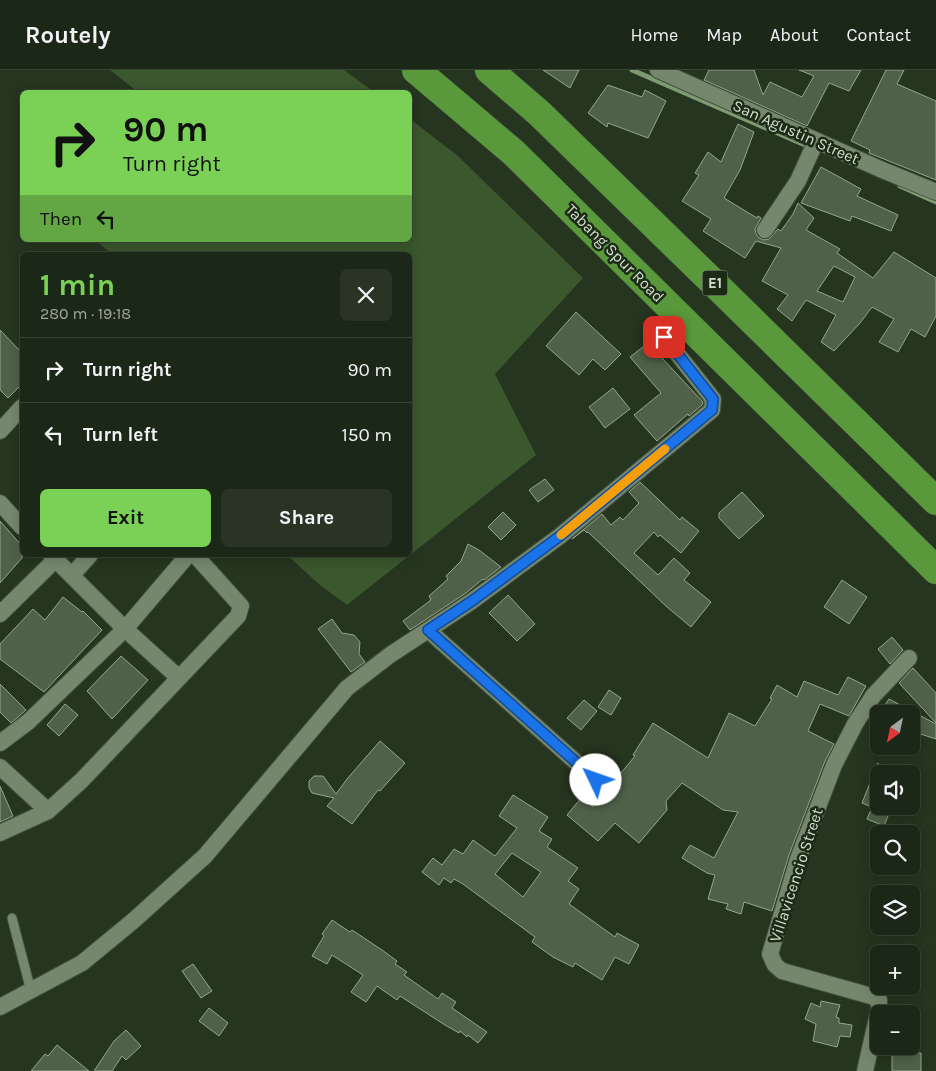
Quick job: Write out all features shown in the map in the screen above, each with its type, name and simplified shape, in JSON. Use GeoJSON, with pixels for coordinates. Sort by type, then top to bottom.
{"type":"FeatureCollection","features":[{"type":"Feature","properties":{"kind":"highway","name":"Tabang Spur Road"},"geometry":{"type":"LineString","coordinates":[[416,70],[514,153],[936,570]]}},
{"type":"Feature","properties":{"kind":"highway","name":"E1"},"geometry":{"type":"LineString","coordinates":[[489,70],[539,113],[936,501]]}},
{"type":"Feature","properties":{"kind":"street","name":"San Agustin Street"},"geometry":{"type":"LineString","coordinates":[[658,70],[816,141],[936,192]]}},
{"type":"Feature","properties":{"kind":"street"},"geometry":{"type":"LineString","coordinates":[[765,230],[798,181],[816,141]]}},
{"type":"Feature","properties":{"kind":"street"},"geometry":{"type":"LineString","coordinates":[[0,1007],[82,963],[133,921],[198,862],[347,688],[390,655],[472,601],[560,536],[712,410],[713,399],[664,337]]}},
{"type":"Feature","properties":{"kind":"street"},"geometry":{"type":"LineString","coordinates":[[0,431],[20,409]]}},
{"type":"Feature","properties":{"kind":"street"},"geometry":{"type":"LineString","coordinates":[[0,503],[20,522]]}},
{"type":"Feature","properties":{"kind":"street"},"geometry":{"type":"LineString","coordinates":[[0,614],[54,557],[125,629],[178,677]]}},
{"type":"Feature","properties":{"kind":"street"},"geometry":{"type":"LineString","coordinates":[[72,575],[88,557]]}},
{"type":"Feature","properties":{"kind":"street"},"geometry":{"type":"LineString","coordinates":[[2,739],[28,722],[125,629],[186,557]]}},
{"type":"Feature","properties":{"kind":"street"},"geometry":{"type":"LineString","coordinates":[[0,833],[48,812],[82,780],[238,616],[241,606],[197,557]]}},
{"type":"Feature","properties":{"kind":"street"},"geometry":{"type":"LineString","coordinates":[[428,630],[596,780]]}},
{"type":"Feature","properties":{"kind":"street","name":"Villavicencio Street"},"geometry":{"type":"LineString","coordinates":[[865,1071],[879,1009],[879,1000],[871,996],[782,971],[775,965],[770,954],[798,859],[834,765],[855,724],[873,696],[910,658]]}},
{"type":"Feature","properties":{"kind":"street"},"geometry":{"type":"LineString","coordinates":[[0,768],[48,812]]}},
{"type":"Feature","properties":{"kind":"lane"},"geometry":{"type":"LineString","coordinates":[[12,918],[31,991]]}},
{"type":"Feature","properties":{"kind":"green space"},"geometry":{"type":"Polygon","coordinates":[[[110,70],[344,70],[371,90],[135,90],[110,70]]]}},
{"type":"Feature","properties":{"kind":"green space"},"geometry":{"type":"Polygon","coordinates":[[[412,121],[458,156],[583,278],[495,374],[536,455],[412,553],[412,252],[109,252],[97,242],[412,242],[412,121]]]}},
{"type":"Feature","properties":{"kind":"green space"},"geometry":{"type":"Polygon","coordinates":[[[289,557],[407,557],[347,605],[320,585],[289,557]]]}},
{"type":"Feature","properties":{"kind":"building"},"geometry":{"type":"Polygon","coordinates":[[[543,70],[579,70],[570,88],[543,70]]]}},
{"type":"Feature","properties":{"kind":"building"},"geometry":{"type":"Polygon","coordinates":[[[709,70],[754,70],[763,95],[770,82],[802,97],[814,76],[799,70],[861,70],[849,91],[829,83],[807,126],[704,80],[709,70]]]}},
{"type":"Feature","properties":{"kind":"building"},"geometry":{"type":"Polygon","coordinates":[[[886,70],[904,70],[897,84],[936,101],[936,180],[869,153],[870,150],[851,141],[886,70]]]}},
{"type":"Feature","properties":{"kind":"building"},"geometry":{"type":"Polygon","coordinates":[[[608,85],[642,97],[645,90],[666,101],[648,138],[608,123],[607,127],[588,113],[608,85]]]}},
{"type":"Feature","properties":{"kind":"building"},"geometry":{"type":"Polygon","coordinates":[[[738,124],[754,132],[740,170],[724,198],[757,218],[758,216],[761,218],[755,229],[759,238],[769,239],[778,229],[781,231],[798,203],[814,218],[806,230],[840,249],[837,253],[873,278],[894,252],[936,278],[936,316],[925,337],[911,329],[898,352],[879,342],[894,319],[872,307],[834,351],[821,342],[836,315],[806,300],[792,321],[777,309],[788,295],[762,281],[781,248],[756,241],[745,258],[703,231],[711,219],[682,201],[699,175],[695,173],[708,152],[721,162],[738,124]],[[834,266],[817,291],[843,302],[855,277],[834,266]]]}},
{"type":"Feature","properties":{"kind":"building"},"geometry":{"type":"Polygon","coordinates":[[[821,167],[861,189],[857,196],[898,215],[891,231],[852,216],[850,221],[801,203],[821,167]]]}},
{"type":"Feature","properties":{"kind":"building"},"geometry":{"type":"Polygon","coordinates":[[[576,312],[621,354],[605,370],[593,359],[579,375],[546,346],[576,312]]]}},
{"type":"Feature","properties":{"kind":"building"},"geometry":{"type":"Polygon","coordinates":[[[0,330],[20,351],[20,386],[8,398],[0,390],[0,330]]]}},
{"type":"Feature","properties":{"kind":"building"},"geometry":{"type":"Polygon","coordinates":[[[648,343],[703,402],[702,405],[689,416],[688,414],[657,441],[634,415],[661,393],[630,357],[648,343]]]}},
{"type":"Feature","properties":{"kind":"building"},"geometry":{"type":"Polygon","coordinates":[[[613,388],[630,409],[605,428],[589,407],[613,388]]]}},
{"type":"Feature","properties":{"kind":"building"},"geometry":{"type":"Polygon","coordinates":[[[545,479],[554,490],[538,502],[529,490],[545,479]]]}},
{"type":"Feature","properties":{"kind":"building"},"geometry":{"type":"Polygon","coordinates":[[[640,482],[680,520],[682,517],[699,531],[681,553],[654,532],[634,553],[658,575],[674,558],[690,573],[684,580],[711,602],[691,627],[667,607],[588,532],[584,530],[572,539],[602,514],[611,525],[620,517],[623,520],[639,503],[629,492],[640,482]]]}},
{"type":"Feature","properties":{"kind":"building"},"geometry":{"type":"Polygon","coordinates":[[[742,492],[764,516],[739,539],[719,518],[719,513],[742,492]]]}},
{"type":"Feature","properties":{"kind":"building"},"geometry":{"type":"Polygon","coordinates":[[[503,512],[516,525],[501,540],[488,527],[503,512]]]}},
{"type":"Feature","properties":{"kind":"building"},"geometry":{"type":"Polygon","coordinates":[[[0,521],[20,544],[20,557],[22,558],[0,583],[0,521]]]}},
{"type":"Feature","properties":{"kind":"building"},"geometry":{"type":"Polygon","coordinates":[[[468,544],[501,567],[410,630],[403,621],[431,600],[429,596],[448,579],[446,576],[461,561],[468,544]]]}},
{"type":"Feature","properties":{"kind":"building"},"geometry":{"type":"Polygon","coordinates":[[[842,580],[867,597],[849,624],[824,607],[842,580]]]}},
{"type":"Feature","properties":{"kind":"building"},"geometry":{"type":"Polygon","coordinates":[[[508,595],[535,624],[517,641],[489,613],[508,595]]]}},
{"type":"Feature","properties":{"kind":"building"},"geometry":{"type":"Polygon","coordinates":[[[63,597],[83,611],[102,630],[44,692],[0,659],[0,644],[33,609],[45,620],[63,597]]]}},
{"type":"Feature","properties":{"kind":"building"},"geometry":{"type":"Polygon","coordinates":[[[332,619],[342,633],[354,635],[360,642],[359,654],[365,662],[351,672],[318,629],[332,619]]]}},
{"type":"Feature","properties":{"kind":"building"},"geometry":{"type":"Polygon","coordinates":[[[892,637],[903,650],[890,664],[878,649],[892,637]]]}},
{"type":"Feature","properties":{"kind":"building"},"geometry":{"type":"Polygon","coordinates":[[[121,656],[148,680],[112,719],[87,691],[121,656]]]}},
{"type":"Feature","properties":{"kind":"building"},"geometry":{"type":"Polygon","coordinates":[[[913,668],[936,693],[936,723],[920,705],[899,683],[913,668]]]}},
{"type":"Feature","properties":{"kind":"building"},"geometry":{"type":"Polygon","coordinates":[[[848,677],[866,686],[849,716],[820,704],[808,731],[834,744],[825,761],[789,855],[772,911],[744,902],[741,914],[726,909],[728,904],[708,899],[715,875],[707,873],[682,858],[690,845],[714,858],[738,812],[723,810],[682,783],[666,801],[667,810],[639,843],[615,823],[598,841],[567,815],[582,797],[593,807],[635,756],[633,755],[653,723],[708,758],[729,713],[755,726],[772,699],[770,698],[777,685],[797,697],[804,681],[838,695],[848,677]]]}},
{"type":"Feature","properties":{"kind":"building"},"geometry":{"type":"Polygon","coordinates":[[[0,684],[26,710],[11,723],[0,712],[0,684]]]}},
{"type":"Feature","properties":{"kind":"building"},"geometry":{"type":"Polygon","coordinates":[[[609,690],[621,698],[611,715],[598,707],[609,690]]]}},
{"type":"Feature","properties":{"kind":"building"},"geometry":{"type":"Polygon","coordinates":[[[889,699],[900,705],[885,705],[889,699]]]}},
{"type":"Feature","properties":{"kind":"building"},"geometry":{"type":"Polygon","coordinates":[[[584,700],[597,711],[581,730],[567,718],[584,700]]]}},
{"type":"Feature","properties":{"kind":"building"},"geometry":{"type":"Polygon","coordinates":[[[65,704],[78,715],[59,736],[47,725],[65,704]]]}},
{"type":"Feature","properties":{"kind":"building"},"geometry":{"type":"Polygon","coordinates":[[[920,715],[936,724],[936,739],[920,734],[920,715]]]}},
{"type":"Feature","properties":{"kind":"building"},"geometry":{"type":"Polygon","coordinates":[[[380,741],[405,763],[380,791],[378,790],[352,824],[327,806],[334,798],[312,793],[309,788],[309,781],[314,776],[323,776],[336,794],[380,741]]]}},
{"type":"Feature","properties":{"kind":"building"},"geometry":{"type":"Polygon","coordinates":[[[870,783],[870,806],[862,803],[870,783]]]}},
{"type":"Feature","properties":{"kind":"building"},"geometry":{"type":"Polygon","coordinates":[[[0,786],[13,816],[0,822],[0,786]]]}},
{"type":"Feature","properties":{"kind":"building"},"geometry":{"type":"Polygon","coordinates":[[[513,795],[548,817],[539,831],[552,839],[547,847],[578,868],[568,881],[579,889],[569,904],[615,937],[617,933],[639,945],[629,964],[615,957],[602,980],[575,963],[573,967],[553,957],[532,942],[535,937],[463,884],[454,879],[451,883],[444,878],[439,885],[422,872],[433,858],[442,865],[454,849],[463,854],[473,840],[495,856],[517,828],[499,816],[513,795]],[[512,853],[495,874],[523,897],[541,872],[512,853]]]}},
{"type":"Feature","properties":{"kind":"building"},"geometry":{"type":"Polygon","coordinates":[[[870,812],[870,815],[888,815],[884,825],[867,819],[870,812]]]}},
{"type":"Feature","properties":{"kind":"building"},"geometry":{"type":"Polygon","coordinates":[[[332,920],[350,932],[352,930],[397,961],[395,964],[407,972],[404,975],[438,999],[442,993],[456,1002],[452,1008],[487,1032],[478,1043],[468,1035],[467,1037],[460,1031],[459,1033],[445,1025],[400,996],[397,1000],[377,986],[366,1002],[351,992],[363,975],[332,955],[327,964],[312,956],[324,936],[322,934],[332,920]]]}},
{"type":"Feature","properties":{"kind":"building"},"geometry":{"type":"Polygon","coordinates":[[[193,964],[212,991],[201,998],[182,971],[193,964]]]}},
{"type":"Feature","properties":{"kind":"building"},"geometry":{"type":"Polygon","coordinates":[[[821,1001],[840,1005],[836,1017],[839,1018],[839,1023],[852,1025],[850,1037],[840,1036],[837,1047],[813,1041],[816,1024],[805,1019],[811,1003],[820,1007],[821,1001]]]}},
{"type":"Feature","properties":{"kind":"building"},"geometry":{"type":"Polygon","coordinates":[[[209,1008],[228,1023],[219,1036],[199,1021],[209,1008]]]}},
{"type":"Feature","properties":{"kind":"building"},"geometry":{"type":"Polygon","coordinates":[[[126,1030],[141,1046],[126,1060],[122,1056],[112,1071],[94,1071],[114,1041],[126,1030]]]}},
{"type":"Feature","properties":{"kind":"building"},"geometry":{"type":"Polygon","coordinates":[[[57,1045],[89,1071],[31,1071],[45,1054],[48,1056],[57,1045]]]}},
{"type":"Feature","properties":{"kind":"building"},"geometry":{"type":"Polygon","coordinates":[[[921,1053],[921,1071],[892,1071],[892,1055],[920,1055],[921,1053]]]}},
{"type":"Feature","properties":{"kind":"waterway"},"geometry":{"type":"LineString","coordinates":[[632,70],[812,148]]}},
{"type":"Feature","properties":{"kind":"waterway"},"geometry":{"type":"LineString","coordinates":[[900,186],[936,202]]}},
{"type":"Feature","properties":{"kind":"slow traffic"},"geometry":{"type":"LineString","coordinates":[[561,535],[665,449]]}},
{"type":"Feature","properties":{"kind":"route"},"geometry":{"type":"LineString","coordinates":[[596,780],[428,630],[472,601],[560,536],[712,410],[713,399],[664,337]]}}]}
